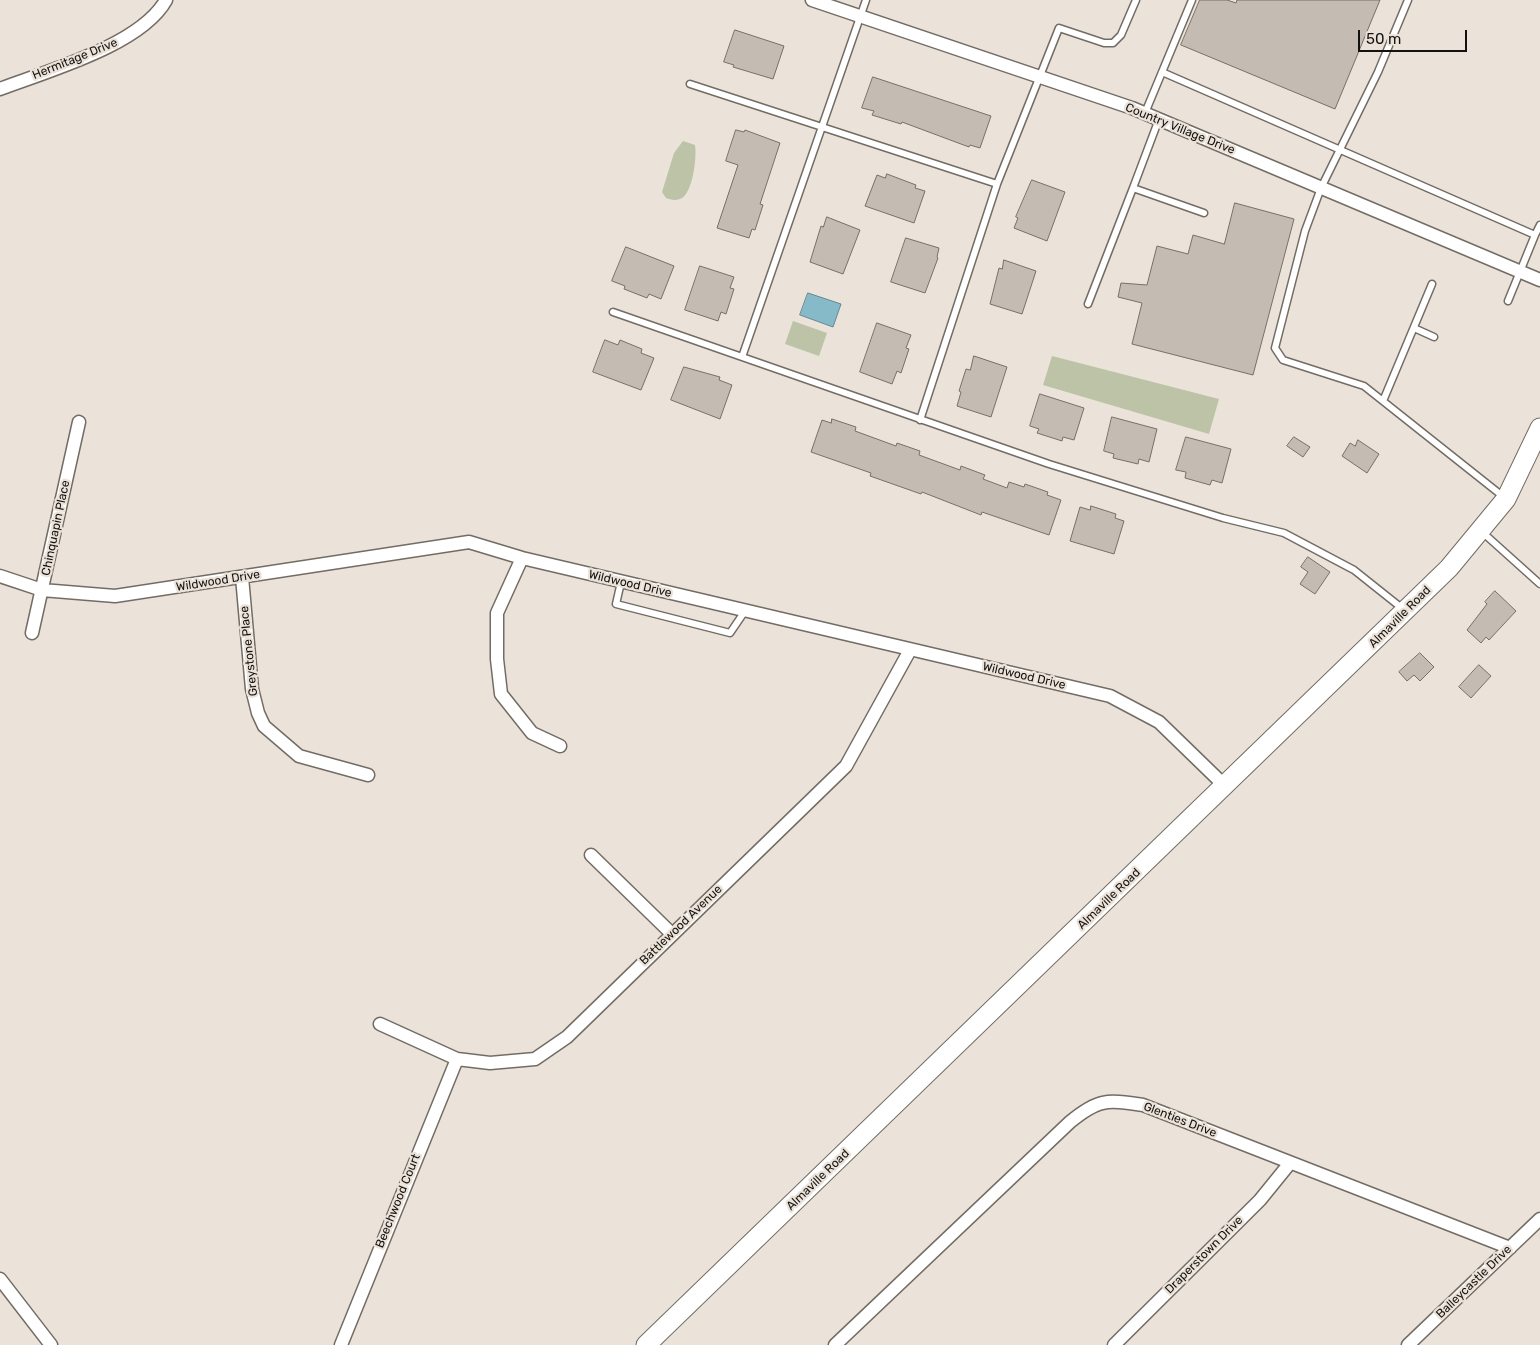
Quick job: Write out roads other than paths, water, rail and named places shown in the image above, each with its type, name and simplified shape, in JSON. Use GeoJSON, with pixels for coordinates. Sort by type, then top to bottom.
{"type":"FeatureCollection","features":[{"type":"Feature","properties":{"kind":"street","name":"Hermitage Drive"},"geometry":{"type":"LineString","coordinates":[[0,89],[120,42],[161,9],[166,0]]}},
{"type":"Feature","properties":{"kind":"street","name":"Country Village Drive"},"geometry":{"type":"LineString","coordinates":[[812,0],[1145,113],[1540,280]]}},
{"type":"Feature","properties":{"kind":"street","name":"Chinquapin Place"},"geometry":{"type":"LineString","coordinates":[[32,633],[79,422]]}},
{"type":"Feature","properties":{"kind":"street","name":"Almaville Road"},"geometry":{"type":"LineString","coordinates":[[646,1345],[1226,786],[1449,568],[1506,499],[1540,428]]}},
{"type":"Feature","properties":{"kind":"street","name":"Wildwood Drive"},"geometry":{"type":"LineString","coordinates":[[0,576],[42,590],[115,596],[469,542],[522,558],[621,582],[1110,696],[1159,722],[1226,786]]}},
{"type":"Feature","properties":{"kind":"street"},"geometry":{"type":"LineString","coordinates":[[522,558],[497,613],[497,659],[501,694],[532,733],[560,746]]}},
{"type":"Feature","properties":{"kind":"street","name":"Greystone Place"},"geometry":{"type":"LineString","coordinates":[[242,577],[252,689],[258,714],[264,726],[299,756],[368,774]]}},
{"type":"Feature","properties":{"kind":"street","name":"Battlewood Avenue"},"geometry":{"type":"LineString","coordinates":[[380,1024],[457,1058],[490,1063],[534,1059],[567,1037],[846,766],[910,650]]}},
{"type":"Feature","properties":{"kind":"street"},"geometry":{"type":"LineString","coordinates":[[590,855],[672,934]]}},
{"type":"Feature","properties":{"kind":"street","name":"Beechwood Court"},"geometry":{"type":"LineString","coordinates":[[341,1345],[457,1058]]}},
{"type":"Feature","properties":{"kind":"street","name":"Glenties Drive"},"geometry":{"type":"LineString","coordinates":[[835,1345],[1088,1108],[1109,1100],[1143,1105],[1510,1248]]}},
{"type":"Feature","properties":{"kind":"street","name":"Draperstown Drive"},"geometry":{"type":"LineString","coordinates":[[1114,1345],[1260,1200],[1290,1162]]}},
{"type":"Feature","properties":{"kind":"street","name":"Balleycastle Drive"},"geometry":{"type":"LineString","coordinates":[[1408,1345],[1540,1219]]}},
{"type":"Feature","properties":{"kind":"street"},"geometry":{"type":"LineString","coordinates":[[0,1279],[51,1345]]}},
{"type":"Feature","properties":{"kind":"lane"},"geometry":{"type":"LineString","coordinates":[[742,358],[862,17],[866,0]]}},
{"type":"Feature","properties":{"kind":"lane"},"geometry":{"type":"LineString","coordinates":[[920,420],[997,184],[1059,28],[1104,43],[1113,43],[1121,35],[1136,0]]}},
{"type":"Feature","properties":{"kind":"lane"},"geometry":{"type":"LineString","coordinates":[[1145,113],[1192,0]]}},
{"type":"Feature","properties":{"kind":"lane"},"geometry":{"type":"LineString","coordinates":[[1408,0],[1378,72],[1321,188],[1305,231],[1275,348],[1284,360],[1364,386],[1506,499]]}},
{"type":"Feature","properties":{"kind":"lane"},"geometry":{"type":"LineString","coordinates":[[1162,72],[1536,235]]}},
{"type":"Feature","properties":{"kind":"lane"},"geometry":{"type":"LineString","coordinates":[[690,84],[997,184]]}},
{"type":"Feature","properties":{"kind":"lane"},"geometry":{"type":"LineString","coordinates":[[1088,304],[1159,119]]}},
{"type":"Feature","properties":{"kind":"lane"},"geometry":{"type":"LineString","coordinates":[[1133,188],[1204,213]]}},
{"type":"Feature","properties":{"kind":"lane"},"geometry":{"type":"LineString","coordinates":[[1508,301],[1540,225]]}},
{"type":"Feature","properties":{"kind":"lane"},"geometry":{"type":"LineString","coordinates":[[1383,401],[1432,284]]}},
{"type":"Feature","properties":{"kind":"lane"},"geometry":{"type":"LineString","coordinates":[[613,312],[920,420],[1094,478],[1223,518],[1284,533],[1354,570],[1406,611]]}},
{"type":"Feature","properties":{"kind":"lane"},"geometry":{"type":"LineString","coordinates":[[1414,328],[1434,337]]}},
{"type":"Feature","properties":{"kind":"lane"},"geometry":{"type":"LineString","coordinates":[[1480,531],[1540,584]]}},
{"type":"Feature","properties":{"kind":"lane"},"geometry":{"type":"LineString","coordinates":[[621,582],[616,604],[730,633],[744,611]]}},
{"type":"Feature","properties":{"kind":"water"},"geometry":{"type":"Polygon","coordinates":[[[808,293],[841,304],[833,327],[800,315],[808,293]]]}}]}
